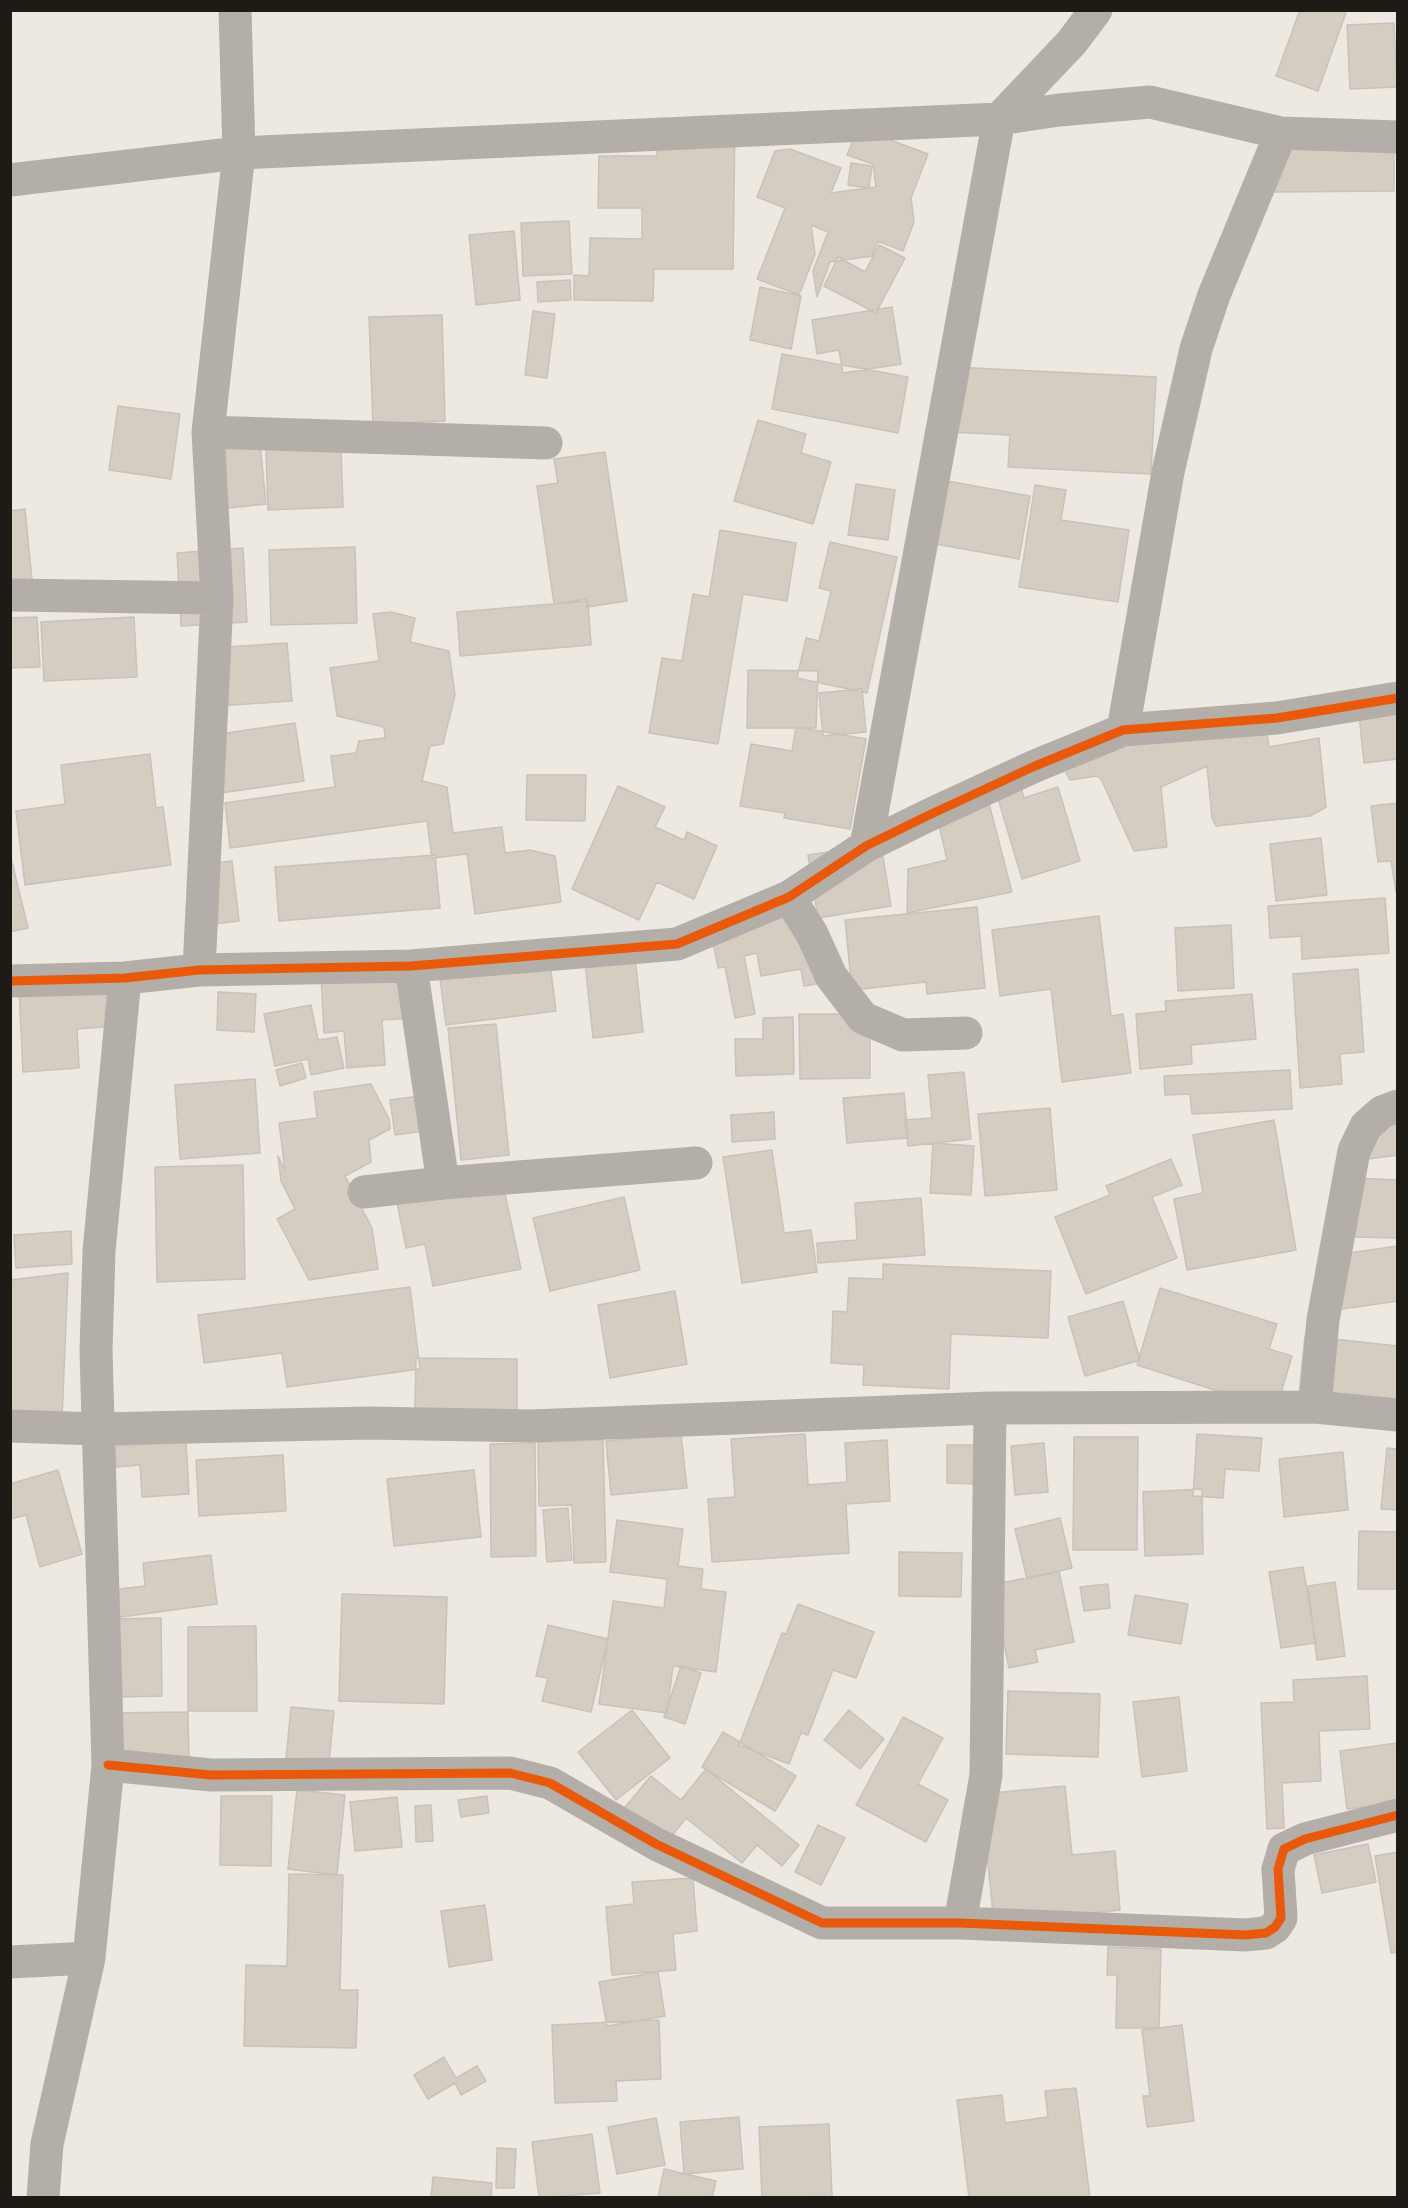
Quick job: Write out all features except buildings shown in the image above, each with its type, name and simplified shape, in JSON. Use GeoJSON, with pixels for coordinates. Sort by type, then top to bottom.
{"type":"FeatureCollection","features":[{"type":"Feature","properties":{"kind":"street"},"geometry":{"type":"LineString","coordinates":[[199,970],[217,598],[208,432],[238,153],[235,10]]}},
{"type":"Feature","properties":{"kind":"street"},"geometry":{"type":"LineString","coordinates":[[866,846],[999,119],[1072,42],[1096,10]]}},
{"type":"Feature","properties":{"kind":"street"},"geometry":{"type":"LineString","coordinates":[[10,180],[238,153],[999,119],[1059,110],[1150,102],[1281,134],[1398,137]]}},
{"type":"Feature","properties":{"kind":"street"},"geometry":{"type":"LineString","coordinates":[[1123,730],[1168,472],[1196,349],[1214,295],[1281,134]]}},
{"type":"Feature","properties":{"kind":"street"},"geometry":{"type":"LineString","coordinates":[[208,432],[546,444]]}},
{"type":"Feature","properties":{"kind":"street"},"geometry":{"type":"LineString","coordinates":[[10,595],[217,598]]}},
{"type":"Feature","properties":{"kind":"street"},"geometry":{"type":"LineString","coordinates":[[10,981],[125,978],[199,970],[411,966],[677,944],[789,897],[866,846],[1035,766],[1123,730],[1277,718],[1398,698]]}},
{"type":"Feature","properties":{"kind":"street"},"geometry":{"type":"LineString","coordinates":[[789,897],[812,934],[831,976],[862,1018],[903,1035],[966,1033]]}},
{"type":"Feature","properties":{"kind":"street"},"geometry":{"type":"LineString","coordinates":[[411,966],[443,1182]]}},
{"type":"Feature","properties":{"kind":"street"},"geometry":{"type":"LineString","coordinates":[[43,2198],[47,2144],[89,1958],[108,1765],[96,1351],[99,1251],[125,978]]}},
{"type":"Feature","properties":{"kind":"street"},"geometry":{"type":"LineString","coordinates":[[1315,1407],[1323,1320],[1354,1151],[1366,1126],[1382,1112],[1398,1106]]}},
{"type":"Feature","properties":{"kind":"street"},"geometry":{"type":"LineString","coordinates":[[364,1192],[443,1182],[696,1163]]}},
{"type":"Feature","properties":{"kind":"street"},"geometry":{"type":"LineString","coordinates":[[10,1426],[98,1429],[369,1423],[531,1426],[990,1408],[1315,1407],[1398,1416]]}},
{"type":"Feature","properties":{"kind":"street"},"geometry":{"type":"LineString","coordinates":[[960,1923],[986,1775],[990,1408]]}},
{"type":"Feature","properties":{"kind":"street"},"geometry":{"type":"LineString","coordinates":[[108,1765],[211,1775],[510,1773],[550,1783],[656,1844],[822,1923],[960,1923],[1245,1935],[1266,1933],[1275,1927],[1281,1918],[1278,1869],[1284,1850],[1305,1839],[1398,1815]]}},
{"type":"Feature","properties":{"kind":"street"},"geometry":{"type":"LineString","coordinates":[[10,1962],[89,1958]]}},
{"type":"Feature","properties":{"kind":"cycle path"},"geometry":{"type":"LineString","coordinates":[[10,981],[125,978],[199,970],[411,966],[677,944],[789,897],[866,846],[927,816],[1035,766],[1123,730],[1277,718],[1398,698]]}},
{"type":"Feature","properties":{"kind":"cycle path"},"geometry":{"type":"LineString","coordinates":[[108,1765],[211,1775],[510,1773],[550,1783],[656,1844],[822,1923],[960,1923],[1245,1935],[1266,1933],[1275,1927],[1281,1918],[1278,1869],[1284,1849],[1305,1839],[1398,1815]]}}]}
